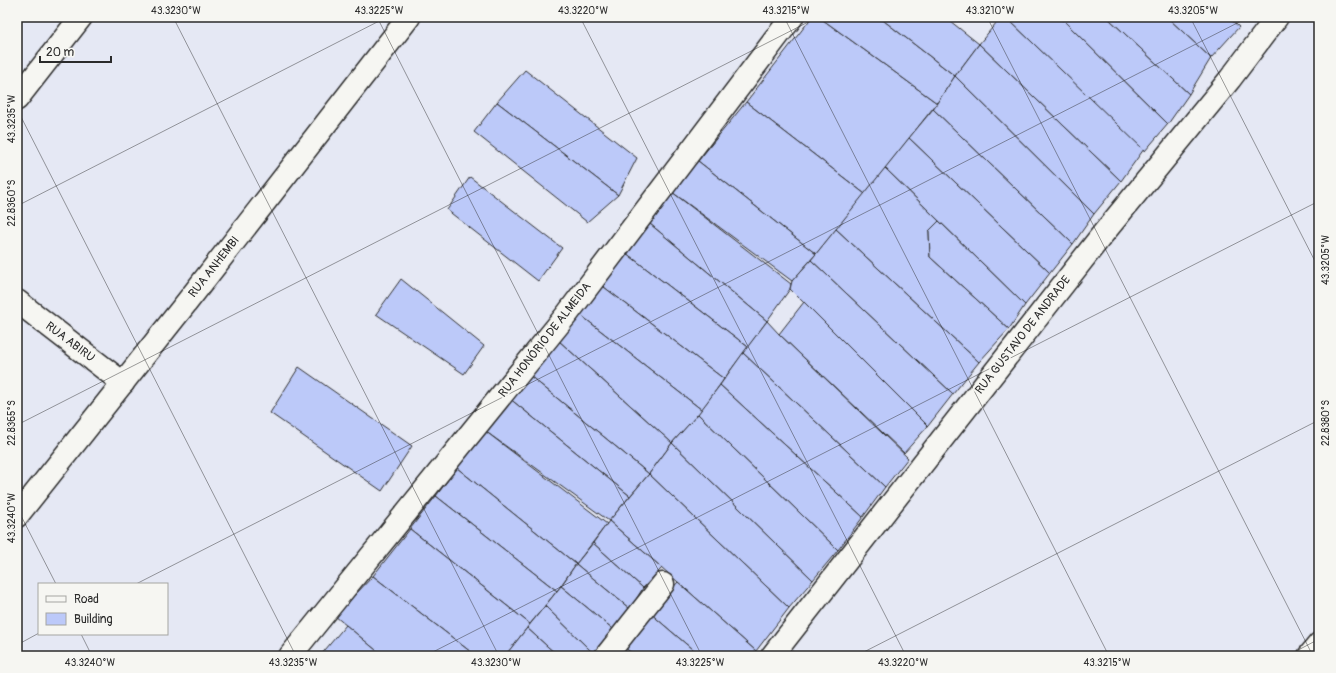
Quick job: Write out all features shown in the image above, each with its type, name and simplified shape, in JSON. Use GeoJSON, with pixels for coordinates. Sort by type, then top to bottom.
{"type":"FeatureCollection","features":[{"type":"Feature","properties":{"kind":"street"},"geometry":{"type":"LineString","coordinates":[[17,99],[81,17]]}},
{"type":"Feature","properties":{"kind":"street","name":"RUA ANHEMBI"},"geometry":{"type":"LineString","coordinates":[[17,516],[409,17]]}},
{"type":"Feature","properties":{"kind":"street","name":"RUA HONÓRIO DE ALMEIDA"},"geometry":{"type":"LineString","coordinates":[[290,656],[568,313],[792,17]]}},
{"type":"Feature","properties":{"kind":"street","name":"RUA GUSTAVO DE ANDRADE"},"geometry":{"type":"LineString","coordinates":[[772,656],[1102,235],[1230,79],[1277,17]]}},
{"type":"Feature","properties":{"kind":"street","name":"RUA ABIRU"},"geometry":{"type":"LineString","coordinates":[[17,301],[123,383]]}},
{"type":"Feature","properties":{"kind":"street"},"geometry":{"type":"LineString","coordinates":[[606,656],[663,584]]}},
{"type":"Feature","properties":{"kind":"street"},"geometry":{"type":"LineString","coordinates":[[1309,656],[1319,644]]}},
{"type":"Feature","properties":{"kind":"building"},"geometry":{"type":"Polygon","coordinates":[[[812,17],[819,17],[937,103],[865,194],[746,102],[812,17]]]}},
{"type":"Feature","properties":{"kind":"building"},"geometry":{"type":"Polygon","coordinates":[[[819,17],[879,17],[955,76],[937,103],[819,17]]]}},
{"type":"Feature","properties":{"kind":"building"},"geometry":{"type":"Polygon","coordinates":[[[879,17],[945,17],[979,44],[955,76],[879,17]]]}},
{"type":"Feature","properties":{"kind":"building"},"geometry":{"type":"Polygon","coordinates":[[[1001,17],[1006,17],[1144,149],[1121,181],[979,44],[1001,17]]]}},
{"type":"Feature","properties":{"kind":"building"},"geometry":{"type":"Polygon","coordinates":[[[1006,17],[1060,17],[1168,124],[1145,151],[1006,17]]]}},
{"type":"Feature","properties":{"kind":"building"},"geometry":{"type":"Polygon","coordinates":[[[1060,17],[1107,17],[1189,94],[1168,124],[1060,17]]]}},
{"type":"Feature","properties":{"kind":"building"},"geometry":{"type":"Polygon","coordinates":[[[1107,17],[1167,17],[1211,58],[1189,94],[1107,17]]]}},
{"type":"Feature","properties":{"kind":"building"},"geometry":{"type":"Polygon","coordinates":[[[1167,17],[1228,17],[1239,27],[1211,58],[1167,17]]]}},
{"type":"Feature","properties":{"kind":"building"},"geometry":{"type":"Polygon","coordinates":[[[979,44],[1121,181],[1094,214],[955,76],[979,44]]]}},
{"type":"Feature","properties":{"kind":"building"},"geometry":{"type":"Polygon","coordinates":[[[525,70],[637,158],[618,195],[497,102],[525,70]]]}},
{"type":"Feature","properties":{"kind":"building"},"geometry":{"type":"Polygon","coordinates":[[[955,76],[1094,214],[1073,244],[933,109],[955,76]]]}},
{"type":"Feature","properties":{"kind":"building"},"geometry":{"type":"Polygon","coordinates":[[[497,102],[618,195],[587,222],[474,132],[497,102]]]}},
{"type":"Feature","properties":{"kind":"building"},"geometry":{"type":"Polygon","coordinates":[[[746,102],[865,194],[816,254],[698,161],[746,102]]]}},
{"type":"Feature","properties":{"kind":"building"},"geometry":{"type":"Polygon","coordinates":[[[933,109],[1073,244],[1050,273],[909,138],[933,109]]]}},
{"type":"Feature","properties":{"kind":"building"},"geometry":{"type":"Polygon","coordinates":[[[909,138],[1050,273],[1025,305],[885,168],[909,138]]]}},
{"type":"Feature","properties":{"kind":"building"},"geometry":{"type":"Polygon","coordinates":[[[698,161],[816,254],[792,281],[672,192],[698,161]]]}},
{"type":"Feature","properties":{"kind":"building"},"geometry":{"type":"Polygon","coordinates":[[[885,168],[939,221],[929,231],[930,257],[1009,329],[979,362],[836,229],[885,168]]]}},
{"type":"Feature","properties":{"kind":"building"},"geometry":{"type":"Polygon","coordinates":[[[470,177],[562,248],[538,281],[447,210],[470,177]]]}},
{"type":"Feature","properties":{"kind":"building"},"geometry":{"type":"Polygon","coordinates":[[[672,192],[791,284],[790,289],[767,321],[650,224],[672,192]]]}},
{"type":"Feature","properties":{"kind":"building"},"geometry":{"type":"Polygon","coordinates":[[[939,221],[1025,305],[1009,329],[930,257],[929,231],[939,221]]]}},
{"type":"Feature","properties":{"kind":"building"},"geometry":{"type":"Polygon","coordinates":[[[650,224],[767,321],[748,347],[626,253],[650,224]]]}},
{"type":"Feature","properties":{"kind":"building"},"geometry":{"type":"Polygon","coordinates":[[[836,229],[979,362],[953,394],[811,260],[836,229]]]}},
{"type":"Feature","properties":{"kind":"building"},"geometry":{"type":"Polygon","coordinates":[[[626,253],[748,347],[724,379],[600,284],[626,253]]]}},
{"type":"Feature","properties":{"kind":"building"},"geometry":{"type":"Polygon","coordinates":[[[811,260],[953,394],[928,426],[790,289],[792,281],[811,260]]]}},
{"type":"Feature","properties":{"kind":"building"},"geometry":{"type":"Polygon","coordinates":[[[401,279],[484,346],[464,374],[376,314],[401,279]]]}},
{"type":"Feature","properties":{"kind":"building"},"geometry":{"type":"Polygon","coordinates":[[[600,284],[724,379],[702,410],[578,313],[600,284]]]}},
{"type":"Feature","properties":{"kind":"building"},"geometry":{"type":"Polygon","coordinates":[[[804,302],[928,426],[904,453],[779,334],[804,302]]]}},
{"type":"Feature","properties":{"kind":"building"},"geometry":{"type":"Polygon","coordinates":[[[578,313],[702,410],[672,443],[559,341],[578,313]]]}},
{"type":"Feature","properties":{"kind":"building"},"geometry":{"type":"Polygon","coordinates":[[[767,321],[908,458],[885,487],[743,353],[767,321]]]}},
{"type":"Feature","properties":{"kind":"building"},"geometry":{"type":"Polygon","coordinates":[[[559,341],[672,443],[649,474],[529,375],[559,341]]]}},
{"type":"Feature","properties":{"kind":"building"},"geometry":{"type":"Polygon","coordinates":[[[743,353],[885,487],[863,517],[720,385],[743,353]]]}},
{"type":"Feature","properties":{"kind":"building"},"geometry":{"type":"Polygon","coordinates":[[[299,367],[412,446],[382,491],[270,413],[299,367]]]}},
{"type":"Feature","properties":{"kind":"building"},"geometry":{"type":"Polygon","coordinates":[[[529,375],[649,474],[630,496],[509,398],[529,375]]]}},
{"type":"Feature","properties":{"kind":"building"},"geometry":{"type":"Polygon","coordinates":[[[720,385],[863,517],[838,550],[698,414],[720,385]]]}},
{"type":"Feature","properties":{"kind":"building"},"geometry":{"type":"Polygon","coordinates":[[[509,398],[630,496],[609,521],[485,431],[509,398]]]}},
{"type":"Feature","properties":{"kind":"building"},"geometry":{"type":"Polygon","coordinates":[[[698,414],[838,550],[813,580],[672,443],[698,414]]]}},
{"type":"Feature","properties":{"kind":"building"},"geometry":{"type":"Polygon","coordinates":[[[485,431],[607,524],[576,564],[457,468],[485,431]]]}},
{"type":"Feature","properties":{"kind":"building"},"geometry":{"type":"Polygon","coordinates":[[[672,443],[813,580],[789,608],[649,474],[672,443]]]}},
{"type":"Feature","properties":{"kind":"building"},"geometry":{"type":"Polygon","coordinates":[[[457,468],[576,564],[557,591],[436,496],[457,468]]]}},
{"type":"Feature","properties":{"kind":"building"},"geometry":{"type":"Polygon","coordinates":[[[649,474],[789,608],[756,651],[609,521],[649,474]]]}},
{"type":"Feature","properties":{"kind":"building"},"geometry":{"type":"Polygon","coordinates":[[[436,496],[557,591],[530,624],[410,529],[436,496]]]}},
{"type":"Feature","properties":{"kind":"building"},"geometry":{"type":"Polygon","coordinates":[[[609,521],[662,568],[643,588],[593,543],[609,521]]]}},
{"type":"Feature","properties":{"kind":"building"},"geometry":{"type":"Polygon","coordinates":[[[410,529],[530,624],[505,656],[476,656],[373,576],[410,529]]]}},
{"type":"Feature","properties":{"kind":"building"},"geometry":{"type":"Polygon","coordinates":[[[593,543],[643,588],[630,609],[576,564],[593,543]]]}},
{"type":"Feature","properties":{"kind":"building"},"geometry":{"type":"Polygon","coordinates":[[[576,564],[630,609],[613,629],[561,586],[576,564]]]}},
{"type":"Feature","properties":{"kind":"building"},"geometry":{"type":"Polygon","coordinates":[[[373,576],[476,656],[383,656],[335,616],[373,576]]]}},
{"type":"Feature","properties":{"kind":"building"},"geometry":{"type":"Polygon","coordinates":[[[678,582],[756,651],[751,656],[700,656],[650,613],[678,582]]]}},
{"type":"Feature","properties":{"kind":"building"},"geometry":{"type":"Polygon","coordinates":[[[561,586],[613,629],[593,653],[545,606],[561,586]]]}},
{"type":"Feature","properties":{"kind":"building"},"geometry":{"type":"Polygon","coordinates":[[[545,606],[593,653],[591,656],[558,656],[527,628],[545,606]]]}},
{"type":"Feature","properties":{"kind":"building"},"geometry":{"type":"Polygon","coordinates":[[[650,613],[700,656],[635,656],[623,646],[650,613]]]}},
{"type":"Feature","properties":{"kind":"building"},"geometry":{"type":"Polygon","coordinates":[[[346,625],[383,656],[320,656],[346,625]]]}},
{"type":"Feature","properties":{"kind":"building"},"geometry":{"type":"Polygon","coordinates":[[[527,628],[558,656],[513,656],[508,652],[527,628]]]}},
{"type":"Feature","properties":{"kind":"building"},"geometry":{"type":"Polygon","coordinates":[[[623,646],[635,656],[615,656],[623,646]]]}}]}
